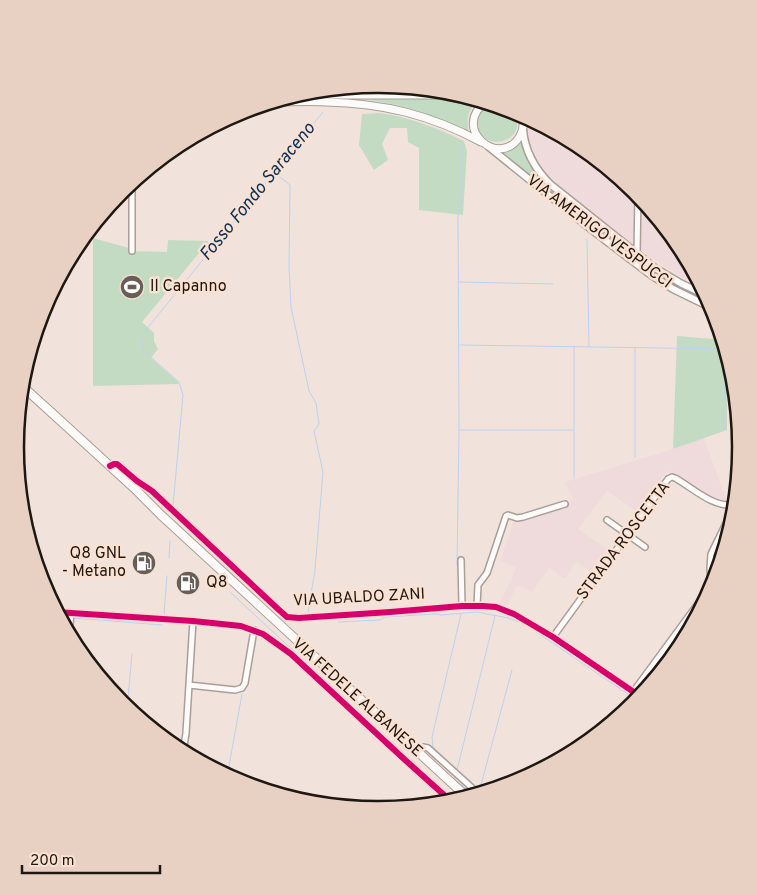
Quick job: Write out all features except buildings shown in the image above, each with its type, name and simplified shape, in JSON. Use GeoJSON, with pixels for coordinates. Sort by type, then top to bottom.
{"type":"FeatureCollection","features":[{"type":"Feature","properties":{"kind":"main road"},"geometry":{"type":"LineString","coordinates":[[300,102],[334,102],[402,111],[446,125],[496,149],[504,148],[517,140],[523,124]]}},
{"type":"Feature","properties":{"kind":"main road"},"geometry":{"type":"LineString","coordinates":[[479,108],[473,120],[473,128],[481,142]]}},
{"type":"Feature","properties":{"kind":"main road"},"geometry":{"type":"LineString","coordinates":[[29,392],[461,792]]}},
{"type":"Feature","properties":{"kind":"main road"},"geometry":{"type":"LineString","coordinates":[[28,395],[52,413]]}},
{"type":"Feature","properties":{"kind":"street","name":"VIA AMERIGO VESPUCCI"},"geometry":{"type":"LineString","coordinates":[[524,124],[528,154],[542,176],[557,191],[655,268],[697,291]]}},
{"type":"Feature","properties":{"kind":"street","name":"VIA AMERIGO VESPUCCI"},"geometry":{"type":"LineString","coordinates":[[489,147],[638,265],[673,290],[702,304]]}},
{"type":"Feature","properties":{"kind":"street"},"geometry":{"type":"LineString","coordinates":[[132,193],[132,251]]}},
{"type":"Feature","properties":{"kind":"street"},"geometry":{"type":"LineString","coordinates":[[638,207],[638,254]]}},
{"type":"Feature","properties":{"kind":"street","name":"VIA UBALDO ZANI"},"geometry":{"type":"LineString","coordinates":[[110,466],[117,464],[152,491],[287,617],[299,618],[462,606],[496,607],[511,612],[553,637],[633,692]]}},
{"type":"Feature","properties":{"kind":"street","name":"STRADA ROSCETTA"},"geometry":{"type":"LineString","coordinates":[[553,637],[665,482],[670,478],[676,479],[710,500],[728,505]]}},
{"type":"Feature","properties":{"kind":"street"},"geometry":{"type":"LineString","coordinates":[[477,606],[478,585],[487,573],[506,516],[523,517],[565,504]]}},
{"type":"Feature","properties":{"kind":"street"},"geometry":{"type":"LineString","coordinates":[[607,520],[645,547]]}},
{"type":"Feature","properties":{"kind":"street"},"geometry":{"type":"LineString","coordinates":[[710,572],[712,554],[723,531]]}},
{"type":"Feature","properties":{"kind":"street"},"geometry":{"type":"LineString","coordinates":[[461,560],[462,606]]}},
{"type":"Feature","properties":{"kind":"street"},"geometry":{"type":"LineString","coordinates":[[633,692],[696,605]]}},
{"type":"Feature","properties":{"kind":"street","name":"VIA FEDELE ALBANESE"},"geometry":{"type":"LineString","coordinates":[[64,613],[193,621],[238,626],[254,630],[271,639],[291,654],[445,796]]}},
{"type":"Feature","properties":{"kind":"street"},"geometry":{"type":"LineString","coordinates":[[70,623],[71,613]]}},
{"type":"Feature","properties":{"kind":"street"},"geometry":{"type":"LineString","coordinates":[[184,744],[193,621]]}},
{"type":"Feature","properties":{"kind":"street"},"geometry":{"type":"LineString","coordinates":[[189,685],[235,690],[242,688],[246,682],[254,630]]}},
{"type":"Feature","properties":{"kind":"street"},"geometry":{"type":"LineString","coordinates":[[416,750],[423,747],[428,748],[473,789]]}},
{"type":"Feature","properties":{"kind":"shaded area"},"geometry":{"type":"Polygon","coordinates":[[[527,126],[556,140],[576,153],[629,197],[660,232],[693,283],[634,247],[546,177],[530,150],[527,126]]]}},
{"type":"Feature","properties":{"kind":"shaded area"},"geometry":{"type":"Polygon","coordinates":[[[704,438],[727,502],[717,502],[667,471],[636,511],[607,491],[578,529],[609,550],[592,572],[576,562],[565,579],[549,568],[532,592],[517,585],[507,606],[499,605],[516,568],[500,561],[514,520],[517,521],[567,506],[566,503],[573,500],[565,482],[704,438]]]}},
{"type":"Feature","properties":{"kind":"green space"},"geometry":{"type":"Polygon","coordinates":[[[431,97],[473,106],[469,114],[469,132],[445,121],[395,105],[369,100],[320,98],[431,97]]]}},
{"type":"Feature","properties":{"kind":"green space"},"geometry":{"type":"Polygon","coordinates":[[[484,109],[517,121],[515,132],[509,138],[501,141],[485,138],[480,132],[478,122],[480,113],[484,109]]]}},
{"type":"Feature","properties":{"kind":"green space"},"geometry":{"type":"Polygon","coordinates":[[[379,113],[402,117],[464,141],[467,151],[463,215],[419,210],[419,148],[408,142],[407,128],[390,128],[382,144],[388,160],[374,170],[359,145],[362,114],[379,113]]]}},
{"type":"Feature","properties":{"kind":"green space"},"geometry":{"type":"Polygon","coordinates":[[[522,141],[530,165],[540,179],[597,226],[650,266],[697,292],[699,297],[662,277],[620,247],[501,153],[513,149],[522,141]]]}},
{"type":"Feature","properties":{"kind":"green space","name":"Il Capanno"},"geometry":{"type":"Polygon","coordinates":[[[93,238],[129,248],[129,251],[167,252],[168,240],[209,241],[142,322],[154,333],[154,341],[158,349],[151,358],[178,384],[93,386],[93,238]]]}},
{"type":"Feature","properties":{"kind":"green space"},"geometry":{"type":"Polygon","coordinates":[[[677,336],[716,339],[727,384],[727,430],[673,449],[677,336]]]}},
{"type":"Feature","properties":{"kind":"waterway","name":"Fosso Fondo Saraceno"},"geometry":{"type":"LineString","coordinates":[[173,506],[183,395],[179,382],[144,351],[141,336],[323,112]]}},
{"type":"Feature","properties":{"kind":"waterway"},"geometry":{"type":"LineString","coordinates":[[457,565],[459,430],[458,212],[461,202],[461,146]]}},
{"type":"Feature","properties":{"kind":"waterway"},"geometry":{"type":"LineString","coordinates":[[275,173],[290,185],[289,267],[291,307],[309,391],[316,403],[319,424],[314,431],[323,472],[315,570],[308,612]]}},
{"type":"Feature","properties":{"kind":"waterway"},"geometry":{"type":"LineString","coordinates":[[587,239],[589,346]]}},
{"type":"Feature","properties":{"kind":"waterway"},"geometry":{"type":"LineString","coordinates":[[459,282],[553,284]]}},
{"type":"Feature","properties":{"kind":"waterway"},"geometry":{"type":"LineString","coordinates":[[460,345],[719,349]]}},
{"type":"Feature","properties":{"kind":"waterway"},"geometry":{"type":"LineString","coordinates":[[574,347],[574,478]]}},
{"type":"Feature","properties":{"kind":"waterway"},"geometry":{"type":"LineString","coordinates":[[635,348],[635,457]]}},
{"type":"Feature","properties":{"kind":"waterway"},"geometry":{"type":"LineString","coordinates":[[724,369],[724,429]]}},
{"type":"Feature","properties":{"kind":"waterway"},"geometry":{"type":"LineString","coordinates":[[460,430],[573,430]]}},
{"type":"Feature","properties":{"kind":"waterway","name":"Fosso Fondo Saraceno"},"geometry":{"type":"LineString","coordinates":[[169,558],[170,541]]}},
{"type":"Feature","properties":{"kind":"waterway","name":"Fosso Fondo Saraceno"},"geometry":{"type":"LineString","coordinates":[[164,614],[167,576]]}},
{"type":"Feature","properties":{"kind":"waterway"},"geometry":{"type":"LineString","coordinates":[[231,593],[405,754]]}},
{"type":"Feature","properties":{"kind":"waterway"},"geometry":{"type":"LineString","coordinates":[[338,622],[380,620],[385,617],[477,612],[508,618],[523,623],[631,696]]}},
{"type":"Feature","properties":{"kind":"waterway"},"geometry":{"type":"LineString","coordinates":[[456,769],[433,747],[432,737],[461,614]]}},
{"type":"Feature","properties":{"kind":"waterway"},"geometry":{"type":"LineString","coordinates":[[457,770],[495,616]]}},
{"type":"Feature","properties":{"kind":"waterway"},"geometry":{"type":"LineString","coordinates":[[73,618],[162,625]]}},
{"type":"Feature","properties":{"kind":"waterway"},"geometry":{"type":"LineString","coordinates":[[128,698],[132,654]]}},
{"type":"Feature","properties":{"kind":"waterway"},"geometry":{"type":"LineString","coordinates":[[480,787],[512,670]]}},
{"type":"Feature","properties":{"kind":"waterway"},"geometry":{"type":"LineString","coordinates":[[228,769],[242,694]]}},
{"type":"Feature","properties":{"kind":"waterway"},"geometry":{"type":"LineString","coordinates":[[411,759],[430,778]]}},
{"type":"Feature","properties":{"kind":"waterway"},"geometry":{"type":"LineString","coordinates":[[455,776],[454,779],[468,790]]}},
{"type":"Feature","properties":{"kind":"waterway"},"geometry":{"type":"LineString","coordinates":[[437,783],[449,795]]}},
{"type":"Feature","properties":{"kind":"cycle path"},"geometry":{"type":"LineString","coordinates":[[110,466],[117,464],[152,491],[287,617],[299,618],[462,606],[496,607],[514,614],[553,637],[634,692]]}},
{"type":"Feature","properties":{"kind":"cycle path"},"geometry":{"type":"LineString","coordinates":[[64,613],[241,626],[263,634],[291,654],[445,796]]}},
{"type":"Feature","properties":{"kind":"place","name":"Il Capanno"},"geometry":{"type":"Point","coordinates":[132,287]}},
{"type":"Feature","properties":{"kind":"place","name":"Q8 GNL - Metano"},"geometry":{"type":"Point","coordinates":[144,563]}},
{"type":"Feature","properties":{"kind":"place","name":"Q8"},"geometry":{"type":"Point","coordinates":[188,583]}}]}
